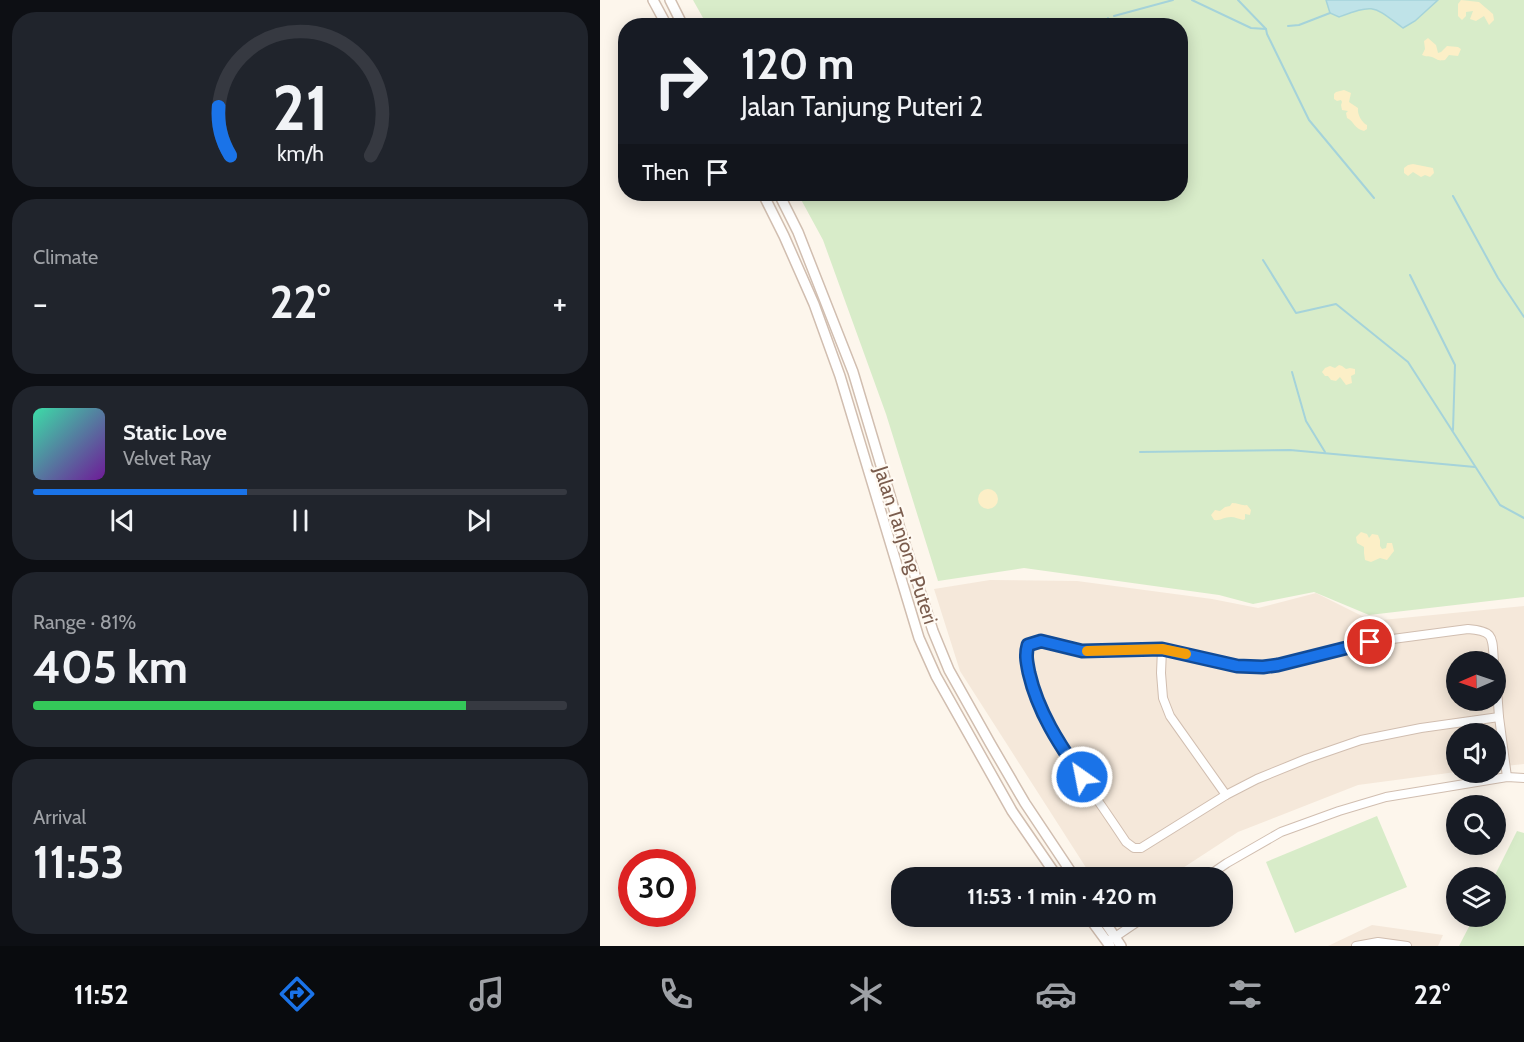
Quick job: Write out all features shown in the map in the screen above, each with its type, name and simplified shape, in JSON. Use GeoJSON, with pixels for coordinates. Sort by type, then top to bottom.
{"type":"FeatureCollection","features":[{"type":"Feature","properties":{"kind":"street"},"geometry":{"type":"LineString","coordinates":[[653,0],[663,18]]}},
{"type":"Feature","properties":{"kind":"street"},"geometry":{"type":"LineString","coordinates":[[670,0],[679,18]]}},
{"type":"Feature","properties":{"kind":"street","name":"Jalan Tanjong Puteri"},"geometry":{"type":"LineString","coordinates":[[766,201],[814,304],[840,376],[920,638],[936,676],[1012,811],[1050,867]]}},
{"type":"Feature","properties":{"kind":"street","name":"Jalan Tanjong Puteri"},"geometry":{"type":"LineString","coordinates":[[782,201],[798,232],[853,372],[933,631],[950,670],[990,743],[1025,803],[1068,867]]}},
{"type":"Feature","properties":{"kind":"street"},"geometry":{"type":"LineString","coordinates":[[1493,651],[1491,636],[1481,630],[1468,629],[1370,642],[1270,667],[1237,666],[1162,649],[1082,651],[1041,641],[1028,645],[1026,659],[1033,690],[1046,721],[1070,761],[1130,846],[1134,848],[1140,848],[1226,795],[1257,779],[1306,759],[1361,740],[1421,728],[1499,717]]}},
{"type":"Feature","properties":{"kind":"street"},"geometry":{"type":"LineString","coordinates":[[1162,649],[1163,698],[1170,716],[1226,795]]}},
{"type":"Feature","properties":{"kind":"street"},"geometry":{"type":"LineString","coordinates":[[1499,711],[1507,777]]}},
{"type":"Feature","properties":{"kind":"street"},"geometry":{"type":"LineString","coordinates":[[1221,867],[1281,832],[1386,797],[1507,777],[1524,778]]}},
{"type":"Feature","properties":{"kind":"street"},"geometry":{"type":"LineString","coordinates":[[1098,927],[1111,941],[1121,946]]}},
{"type":"Feature","properties":{"kind":"street"},"geometry":{"type":"LineString","coordinates":[[1105,927],[1111,941]]}},
{"type":"Feature","properties":{"kind":"street"},"geometry":{"type":"LineString","coordinates":[[1111,941],[1131,927]]}},
{"type":"Feature","properties":{"kind":"street"},"geometry":{"type":"LineString","coordinates":[[1356,946],[1378,942],[1407,946]]}},
{"type":"Feature","properties":{"kind":"shaded area"},"geometry":{"type":"Polygon","coordinates":[[[990,580],[1077,581],[1212,599],[1258,608],[1316,593],[1372,621],[1524,606],[1524,764],[1506,766],[1506,723],[1446,723],[1446,773],[1358,785],[1238,832],[1184,867],[1086,867],[960,671],[934,589],[990,580]]]}},
{"type":"Feature","properties":{"kind":"shaded area"},"geometry":{"type":"Polygon","coordinates":[[[1372,925],[1443,935],[1438,946],[1328,946],[1372,925]]]}},
{"type":"Feature","properties":{"kind":"green space"},"geometry":{"type":"Polygon","coordinates":[[[693,0],[1524,0],[1524,597],[1369,615],[1314,592],[1253,604],[1219,595],[1024,568],[938,581],[886,414],[823,240],[802,201],[1188,201],[1188,18],[703,18],[693,0]]]}},
{"type":"Feature","properties":{"kind":"green space"},"geometry":{"type":"Polygon","coordinates":[[[1377,816],[1407,887],[1295,933],[1266,862],[1377,816]]]}},
{"type":"Feature","properties":{"kind":"green space"},"geometry":{"type":"Polygon","coordinates":[[[1517,831],[1524,833],[1524,946],[1459,946],[1469,927],[1506,927],[1506,867],[1499,867],[1517,831]]]}},
{"type":"Feature","properties":{"kind":"sand"},"geometry":{"type":"Polygon","coordinates":[[[1461,0],[1479,2],[1493,14],[1494,20],[1489,25],[1484,16],[1476,21],[1470,19],[1473,11],[1466,12],[1462,20],[1458,16],[1458,4],[1461,0]]]}},
{"type":"Feature","properties":{"kind":"sand"},"geometry":{"type":"Polygon","coordinates":[[[1428,38],[1436,45],[1438,53],[1447,46],[1458,47],[1461,49],[1458,56],[1449,55],[1445,60],[1438,60],[1422,55],[1425,49],[1424,41],[1428,38]]]}},
{"type":"Feature","properties":{"kind":"sand"},"geometry":{"type":"Polygon","coordinates":[[[1344,90],[1351,93],[1349,102],[1358,108],[1360,118],[1367,125],[1364,131],[1347,118],[1348,111],[1342,110],[1341,100],[1334,99],[1336,92],[1344,90]]]}},
{"type":"Feature","properties":{"kind":"sand"},"geometry":{"type":"Polygon","coordinates":[[[1413,164],[1433,168],[1434,173],[1430,177],[1425,175],[1421,177],[1413,172],[1408,176],[1404,173],[1404,168],[1413,164]]]}},
{"type":"Feature","properties":{"kind":"sand"},"geometry":{"type":"Polygon","coordinates":[[[1339,365],[1346,369],[1355,369],[1355,374],[1351,376],[1352,383],[1346,385],[1340,377],[1336,381],[1331,380],[1322,372],[1325,368],[1330,366],[1335,368],[1339,365]]]}},
{"type":"Feature","properties":{"kind":"sand"},"geometry":{"type":"Polygon","coordinates":[[[988,489],[995,492],[998,499],[995,506],[988,509],[981,506],[978,499],[981,492],[988,489]]]}},
{"type":"Feature","properties":{"kind":"sand"},"geometry":{"type":"Polygon","coordinates":[[[1232,503],[1247,505],[1251,510],[1250,515],[1245,514],[1243,520],[1231,517],[1214,520],[1211,515],[1215,510],[1220,511],[1232,503]]]}},
{"type":"Feature","properties":{"kind":"sand"},"geometry":{"type":"Polygon","coordinates":[[[1361,532],[1367,534],[1369,538],[1372,534],[1378,535],[1382,549],[1386,548],[1387,543],[1392,543],[1394,551],[1387,560],[1380,558],[1371,562],[1365,560],[1364,547],[1357,543],[1356,537],[1361,532]]]}},
{"type":"Feature","properties":{"kind":"water"},"geometry":{"type":"Polygon","coordinates":[[[1326,0],[1438,0],[1415,21],[1403,28],[1373,9],[1360,10],[1339,17],[1330,13],[1326,0]]]}},
{"type":"Feature","properties":{"kind":"waterway"},"geometry":{"type":"LineString","coordinates":[[1114,16],[1173,0]]}},
{"type":"Feature","properties":{"kind":"waterway"},"geometry":{"type":"LineString","coordinates":[[1192,0],[1251,28],[1266,29]]}},
{"type":"Feature","properties":{"kind":"waterway"},"geometry":{"type":"LineString","coordinates":[[1238,0],[1266,29],[1309,120],[1374,198]]}},
{"type":"Feature","properties":{"kind":"waterway"},"geometry":{"type":"LineString","coordinates":[[1288,26],[1299,25],[1330,13]]}},
{"type":"Feature","properties":{"kind":"waterway"},"geometry":{"type":"LineString","coordinates":[[1453,196],[1498,278],[1524,317]]}},
{"type":"Feature","properties":{"kind":"waterway"},"geometry":{"type":"LineString","coordinates":[[1263,260],[1296,313],[1336,304],[1408,362],[1500,505],[1524,518]]}},
{"type":"Feature","properties":{"kind":"waterway"},"geometry":{"type":"LineString","coordinates":[[1410,275],[1455,365],[1453,430]]}},
{"type":"Feature","properties":{"kind":"waterway"},"geometry":{"type":"LineString","coordinates":[[1292,372],[1306,421],[1325,452]]}},
{"type":"Feature","properties":{"kind":"waterway"},"geometry":{"type":"LineString","coordinates":[[1140,452],[1290,450],[1475,467]]}},
{"type":"Feature","properties":{"kind":"slow traffic"},"geometry":{"type":"LineString","coordinates":[[1087,651],[1162,649],[1186,654]]}},
{"type":"Feature","properties":{"kind":"route"},"geometry":{"type":"LineString","coordinates":[[1082,777],[1046,721],[1033,690],[1026,659],[1028,645],[1041,641],[1082,651],[1162,649],[1237,666],[1270,667],[1370,642]]}}]}
